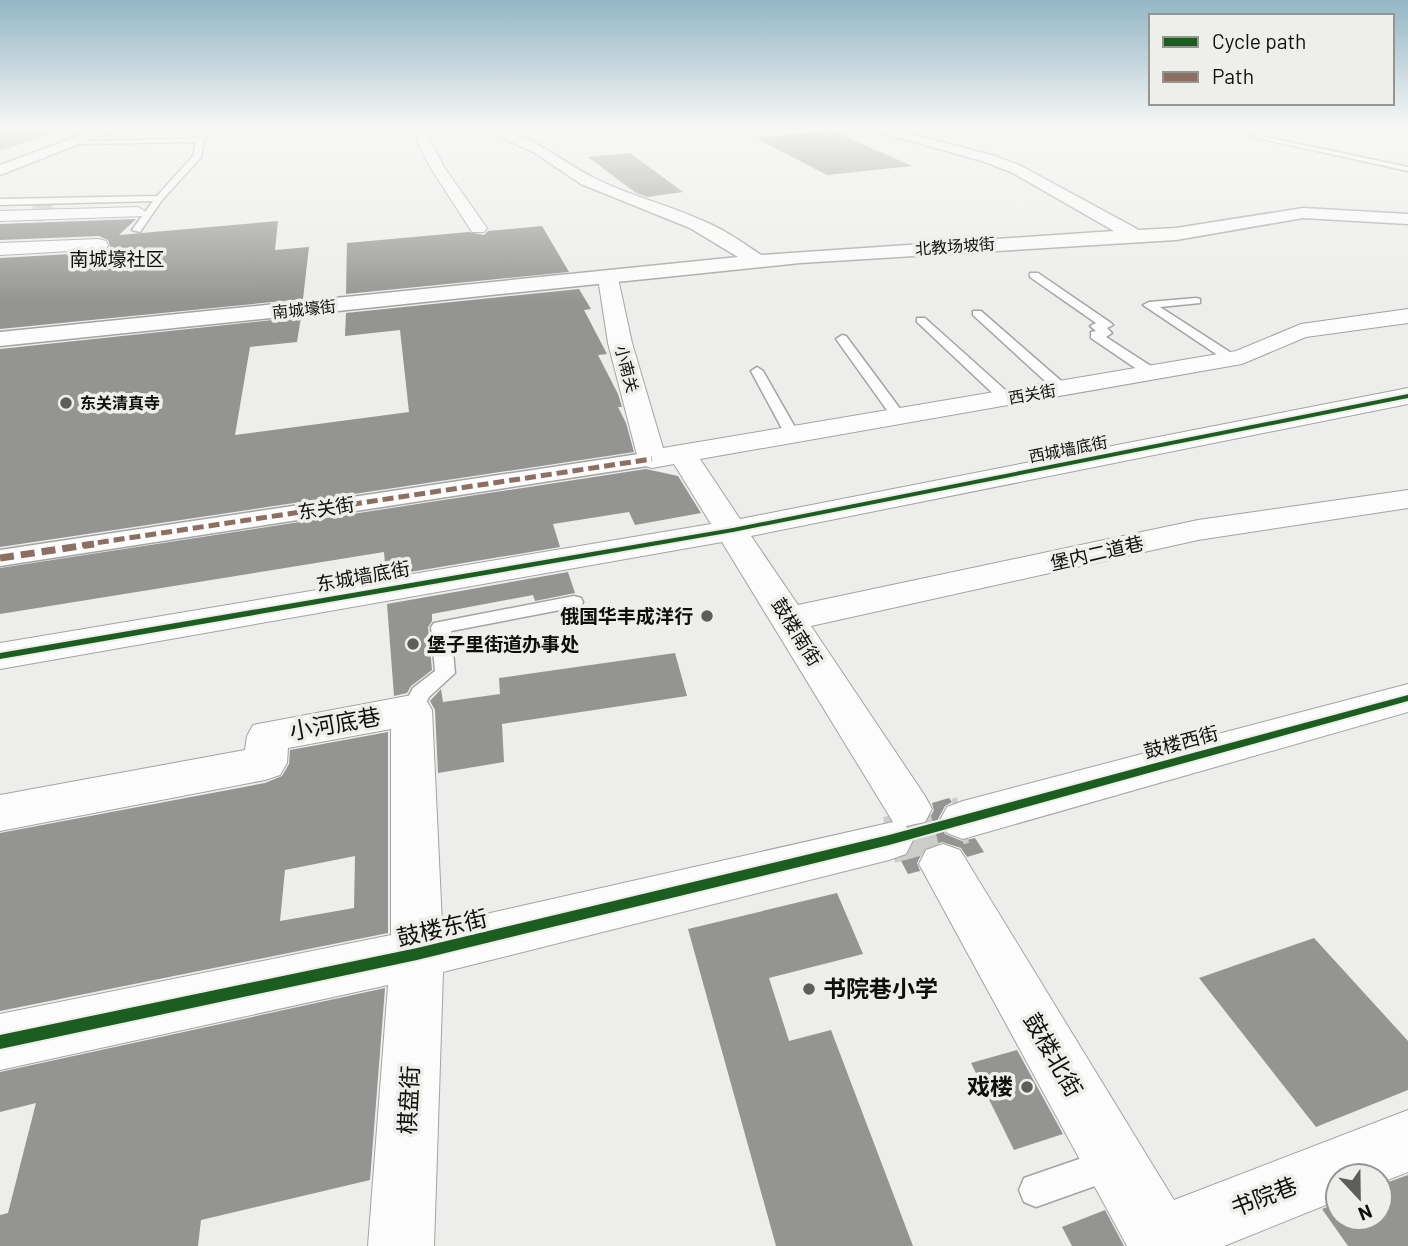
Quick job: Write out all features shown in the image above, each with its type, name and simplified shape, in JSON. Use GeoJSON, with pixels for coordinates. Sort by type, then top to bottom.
{"type":"FeatureCollection","features":[{"type":"Feature","properties":{"kind":"street"},"geometry":{"type":"LineString","coordinates":[[451,186],[478,228]]}},
{"type":"Feature","properties":{"kind":"street"},"geometry":{"type":"LineString","coordinates":[[600,186],[706,229],[758,262]]}},
{"type":"Feature","properties":{"kind":"street"},"geometry":{"type":"LineString","coordinates":[[1047,186],[1137,237]]}},
{"type":"Feature","properties":{"kind":"street","name":"北教场坡街"},"geometry":{"type":"LineString","coordinates":[[608,278],[897,250],[1176,234],[1303,213],[1408,219]]}},
{"type":"Feature","properties":{"kind":"street"},"geometry":{"type":"LineString","coordinates":[[0,216],[34,215],[138,221]]}},
{"type":"Feature","properties":{"kind":"street"},"geometry":{"type":"LineString","coordinates":[[0,249],[99,245]]}},
{"type":"Feature","properties":{"kind":"street","name":"南城壕街"},"geometry":{"type":"LineString","coordinates":[[0,339],[608,278]]}},
{"type":"Feature","properties":{"kind":"street","name":"小南关"},"geometry":{"type":"LineString","coordinates":[[608,278],[620,343],[668,457]]}},
{"type":"Feature","properties":{"kind":"street","name":"西关街"},"geometry":{"type":"LineString","coordinates":[[668,457],[1232,359],[1301,331],[1408,316]]}},
{"type":"Feature","properties":{"kind":"street","name":"西城墙底街"},"geometry":{"type":"LineString","coordinates":[[733,530],[1408,396]]}},
{"type":"Feature","properties":{"kind":"street","name":"鼓楼南街"},"geometry":{"type":"LineString","coordinates":[[668,457],[733,530],[789,619],[899,825]]}},
{"type":"Feature","properties":{"kind":"street","name":"东关街"},"geometry":{"type":"LineString","coordinates":[[0,558],[668,457]]}},
{"type":"Feature","properties":{"kind":"street","name":"堡内二道巷"},"geometry":{"type":"LineString","coordinates":[[789,619],[1198,530],[1408,499]]}},
{"type":"Feature","properties":{"kind":"street","name":"东城墙底街"},"geometry":{"type":"LineString","coordinates":[[0,656],[733,530]]}},
{"type":"Feature","properties":{"kind":"street","name":"鼓楼西街"},"geometry":{"type":"LineString","coordinates":[[953,842],[1408,698]]}},
{"type":"Feature","properties":{"kind":"street"},"geometry":{"type":"LineString","coordinates":[[412,710],[417,954]]}},
{"type":"Feature","properties":{"kind":"street","name":"小河底巷"},"geometry":{"type":"LineString","coordinates":[[0,813],[265,763],[268,736],[412,710]]}},
{"type":"Feature","properties":{"kind":"street","name":"鼓楼东街"},"geometry":{"type":"LineString","coordinates":[[0,1042],[417,954],[899,825]]}},
{"type":"Feature","properties":{"kind":"street","name":"鼓楼北街"},"geometry":{"type":"LineString","coordinates":[[953,842],[1115,1162],[1162,1242]]}},
{"type":"Feature","properties":{"kind":"street","name":"棋盘街"},"geometry":{"type":"LineString","coordinates":[[401,1246],[417,954]]}},
{"type":"Feature","properties":{"kind":"street","name":"书院巷"},"geometry":{"type":"LineString","coordinates":[[1162,1242],[1408,1141]]}},
{"type":"Feature","properties":{"kind":"lane"},"geometry":{"type":"LineString","coordinates":[[138,221],[170,186]]}},
{"type":"Feature","properties":{"kind":"lane"},"geometry":{"type":"LineString","coordinates":[[0,202],[59,203],[159,198]]}},
{"type":"Feature","properties":{"kind":"lane"},"geometry":{"type":"LineString","coordinates":[[1034,275],[1107,325],[1096,326],[1106,333],[1095,335],[1152,373]]}},
{"type":"Feature","properties":{"kind":"lane"},"geometry":{"type":"LineString","coordinates":[[1196,301],[1149,305],[1232,359]]}},
{"type":"Feature","properties":{"kind":"lane"},"geometry":{"type":"LineString","coordinates":[[977,313],[1062,389]]}},
{"type":"Feature","properties":{"kind":"lane"},"geometry":{"type":"LineString","coordinates":[[921,320],[1007,398]]}},
{"type":"Feature","properties":{"kind":"lane"},"geometry":{"type":"LineString","coordinates":[[842,339],[899,417]]}},
{"type":"Feature","properties":{"kind":"lane"},"geometry":{"type":"LineString","coordinates":[[757,371],[793,436]]}},
{"type":"Feature","properties":{"kind":"lane"},"geometry":{"type":"LineString","coordinates":[[412,710],[420,693],[445,673],[441,627],[574,602]]}},
{"type":"Feature","properties":{"kind":"lane"},"geometry":{"type":"LineString","coordinates":[[1036,1190],[1115,1162]]}},
{"type":"Feature","properties":{"kind":"building"},"geometry":{"type":"Polygon","coordinates":[[[627,186],[675,186],[683,192],[647,197],[627,186]]]}},
{"type":"Feature","properties":{"kind":"building"},"geometry":{"type":"Polygon","coordinates":[[[136,219],[119,235],[278,221],[275,250],[309,247],[303,299],[0,329],[0,258],[106,252],[110,246],[108,240],[99,236],[0,240],[0,224],[136,219]]]}},
{"type":"Feature","properties":{"kind":"building"},"geometry":{"type":"Polygon","coordinates":[[[542,226],[569,272],[346,294],[347,243],[469,232],[484,235],[488,231],[542,226]]]}},
{"type":"Feature","properties":{"kind":"building"},"geometry":{"type":"Polygon","coordinates":[[[579,289],[591,309],[584,310],[607,354],[598,355],[618,394],[622,407],[618,407],[626,423],[634,452],[0,547],[0,349],[301,317],[297,342],[250,347],[235,435],[409,412],[400,330],[345,336],[346,313],[579,289]]]}},
{"type":"Feature","properties":{"kind":"building"},"geometry":{"type":"Polygon","coordinates":[[[646,469],[678,476],[701,513],[635,525],[629,512],[553,524],[560,547],[386,576],[384,552],[0,614],[0,568],[646,469]]]}},
{"type":"Feature","properties":{"kind":"building","name":"堡子里街道办事处"},"geometry":{"type":"Polygon","coordinates":[[[568,572],[575,593],[535,601],[533,595],[432,614],[428,627],[432,670],[411,686],[407,693],[394,696],[387,604],[568,572]]]}},
{"type":"Feature","properties":{"kind":"building"},"geometry":{"type":"Polygon","coordinates":[[[675,653],[687,696],[502,724],[504,762],[438,773],[435,710],[430,701],[441,689],[443,702],[500,694],[499,678],[675,653]]]}},
{"type":"Feature","properties":{"kind":"building"},"geometry":{"type":"Polygon","coordinates":[[[388,732],[388,933],[0,1011],[0,833],[265,783],[282,776],[289,764],[290,750],[388,732]],[[355,856],[285,870],[280,921],[354,908],[355,856]]]}},
{"type":"Feature","properties":{"kind":"building"},"geometry":{"type":"Polygon","coordinates":[[[949,798],[952,802],[945,806],[938,819],[945,834],[962,841],[975,838],[984,852],[967,857],[961,848],[942,842],[924,849],[917,863],[920,871],[908,874],[900,859],[908,855],[915,841],[910,828],[927,823],[934,810],[932,803],[949,798]]]}},
{"type":"Feature","properties":{"kind":"building"},"geometry":{"type":"Polygon","coordinates":[[[837,893],[863,954],[769,978],[789,1041],[831,1030],[913,1246],[776,1246],[688,929],[837,893]]]}},
{"type":"Feature","properties":{"kind":"building"},"geometry":{"type":"Polygon","coordinates":[[[1314,938],[1408,1041],[1408,1090],[1316,1127],[1199,978],[1314,938]]]}},
{"type":"Feature","properties":{"kind":"building"},"geometry":{"type":"Polygon","coordinates":[[[385,988],[370,1180],[201,1220],[198,1246],[0,1246],[0,1215],[8,1213],[36,1103],[0,1112],[0,1072],[385,988]]]}},
{"type":"Feature","properties":{"kind":"building"},"geometry":{"type":"Polygon","coordinates":[[[1017,1050],[1063,1134],[1014,1150],[971,1063],[1017,1050]]]}},
{"type":"Feature","properties":{"kind":"building"},"geometry":{"type":"Polygon","coordinates":[[[1408,1175],[1408,1246],[1348,1246],[1338,1232],[1394,1232],[1394,1180],[1408,1175]]]}},
{"type":"Feature","properties":{"kind":"building"},"geometry":{"type":"Polygon","coordinates":[[[1105,1210],[1124,1246],[1072,1246],[1062,1227],[1105,1210]]]}},
{"type":"Feature","properties":{"kind":"tunnel"},"geometry":{"type":"LineString","coordinates":[[36,214],[57,204]]}},
{"type":"Feature","properties":{"kind":"tunnel"},"geometry":{"type":"LineString","coordinates":[[889,840],[963,820]]}},
{"type":"Feature","properties":{"kind":"marked path"},"geometry":{"type":"LineString","coordinates":[[0,558],[652,459]]}},
{"type":"Feature","properties":{"kind":"cycle path"},"geometry":{"type":"LineString","coordinates":[[0,656],[733,530],[1408,396]]}},
{"type":"Feature","properties":{"kind":"cycle path"},"geometry":{"type":"LineString","coordinates":[[0,1042],[417,954],[889,840],[1408,698]]}},
{"type":"Feature","properties":{"kind":"place","name":"东关清真寺"},"geometry":{"type":"Point","coordinates":[66,403]}},
{"type":"Feature","properties":{"kind":"place","name":"俄国华丰成洋行"},"geometry":{"type":"Point","coordinates":[707,616]}},
{"type":"Feature","properties":{"kind":"place","name":"堡子里街道办事处"},"geometry":{"type":"Point","coordinates":[413,644]}},
{"type":"Feature","properties":{"kind":"place","name":"书院巷小学"},"geometry":{"type":"Point","coordinates":[809,989]}},
{"type":"Feature","properties":{"kind":"place","name":"戏楼"},"geometry":{"type":"Point","coordinates":[1027,1087]}},
{"type":"Feature","properties":{"kind":"district","name":"南城壕社区"},"geometry":{"type":"Point","coordinates":[117,259]}}]}
